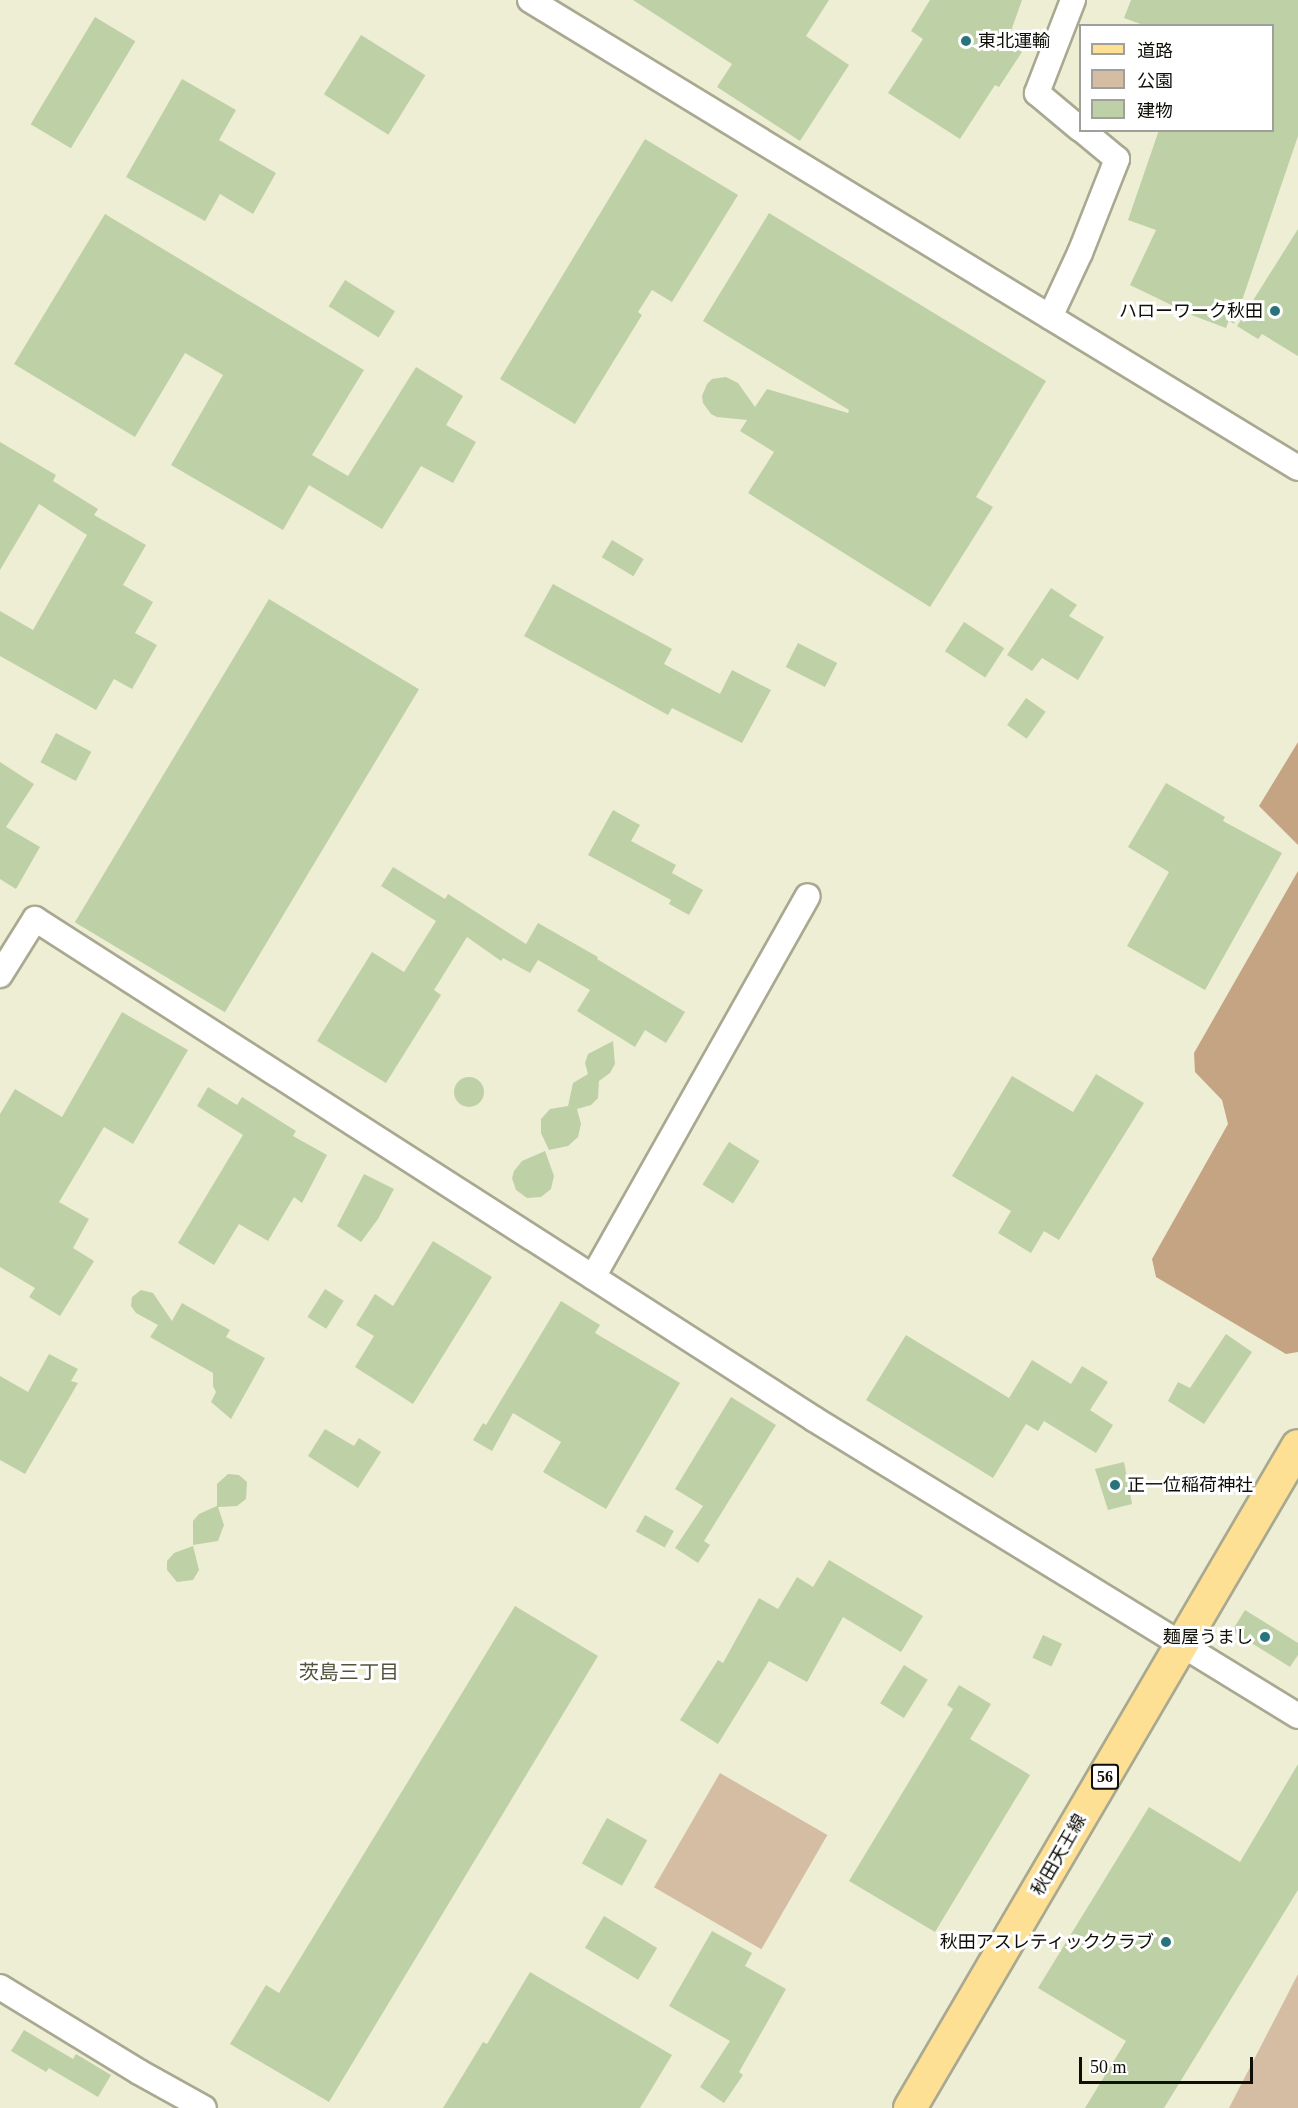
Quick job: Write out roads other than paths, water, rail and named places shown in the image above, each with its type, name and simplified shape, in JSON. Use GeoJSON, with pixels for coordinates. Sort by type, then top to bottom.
{"type":"FeatureCollection","features":[{"type":"Feature","properties":{"kind":"main road","name":"秋田天王線"},"geometry":{"type":"LineString","coordinates":[[910,2108],[1298,1446]]}},
{"type":"Feature","properties":{"kind":"street"},"geometry":{"type":"LineString","coordinates":[[530,0],[1298,468]]}},
{"type":"Feature","properties":{"kind":"street"},"geometry":{"type":"LineString","coordinates":[[1073,0],[1038,93],[1079,128]]}},
{"type":"Feature","properties":{"kind":"street"},"geometry":{"type":"LineString","coordinates":[[1050,317],[1080,253],[1117,159],[1083,132]]}},
{"type":"Feature","properties":{"kind":"street"},"geometry":{"type":"LineString","coordinates":[[593,1277],[808,896]]}},
{"type":"Feature","properties":{"kind":"street"},"geometry":{"type":"LineString","coordinates":[[0,975],[35,919],[824,1425],[1298,1716]]}},
{"type":"Feature","properties":{"kind":"street"},"geometry":{"type":"LineString","coordinates":[[0,1987],[139,2072],[204,2108]]}},
{"type":"Feature","properties":{"kind":"place","name":"東北運輸"},"geometry":{"type":"Point","coordinates":[966,41]}},
{"type":"Feature","properties":{"kind":"place","name":"ハローワーク秋田"},"geometry":{"type":"Point","coordinates":[1275,311]}},
{"type":"Feature","properties":{"kind":"place","name":"正一位稲荷神社"},"geometry":{"type":"Point","coordinates":[1115,1485]}},
{"type":"Feature","properties":{"kind":"place","name":"麺屋うまし"},"geometry":{"type":"Point","coordinates":[1265,1637]}},
{"type":"Feature","properties":{"kind":"place","name":"秋田アスレティッククラブ"},"geometry":{"type":"Point","coordinates":[1166,1942]}},
{"type":"Feature","properties":{"kind":"district","name":"茨島三丁目"},"geometry":{"type":"Point","coordinates":[349,1672]}}]}
